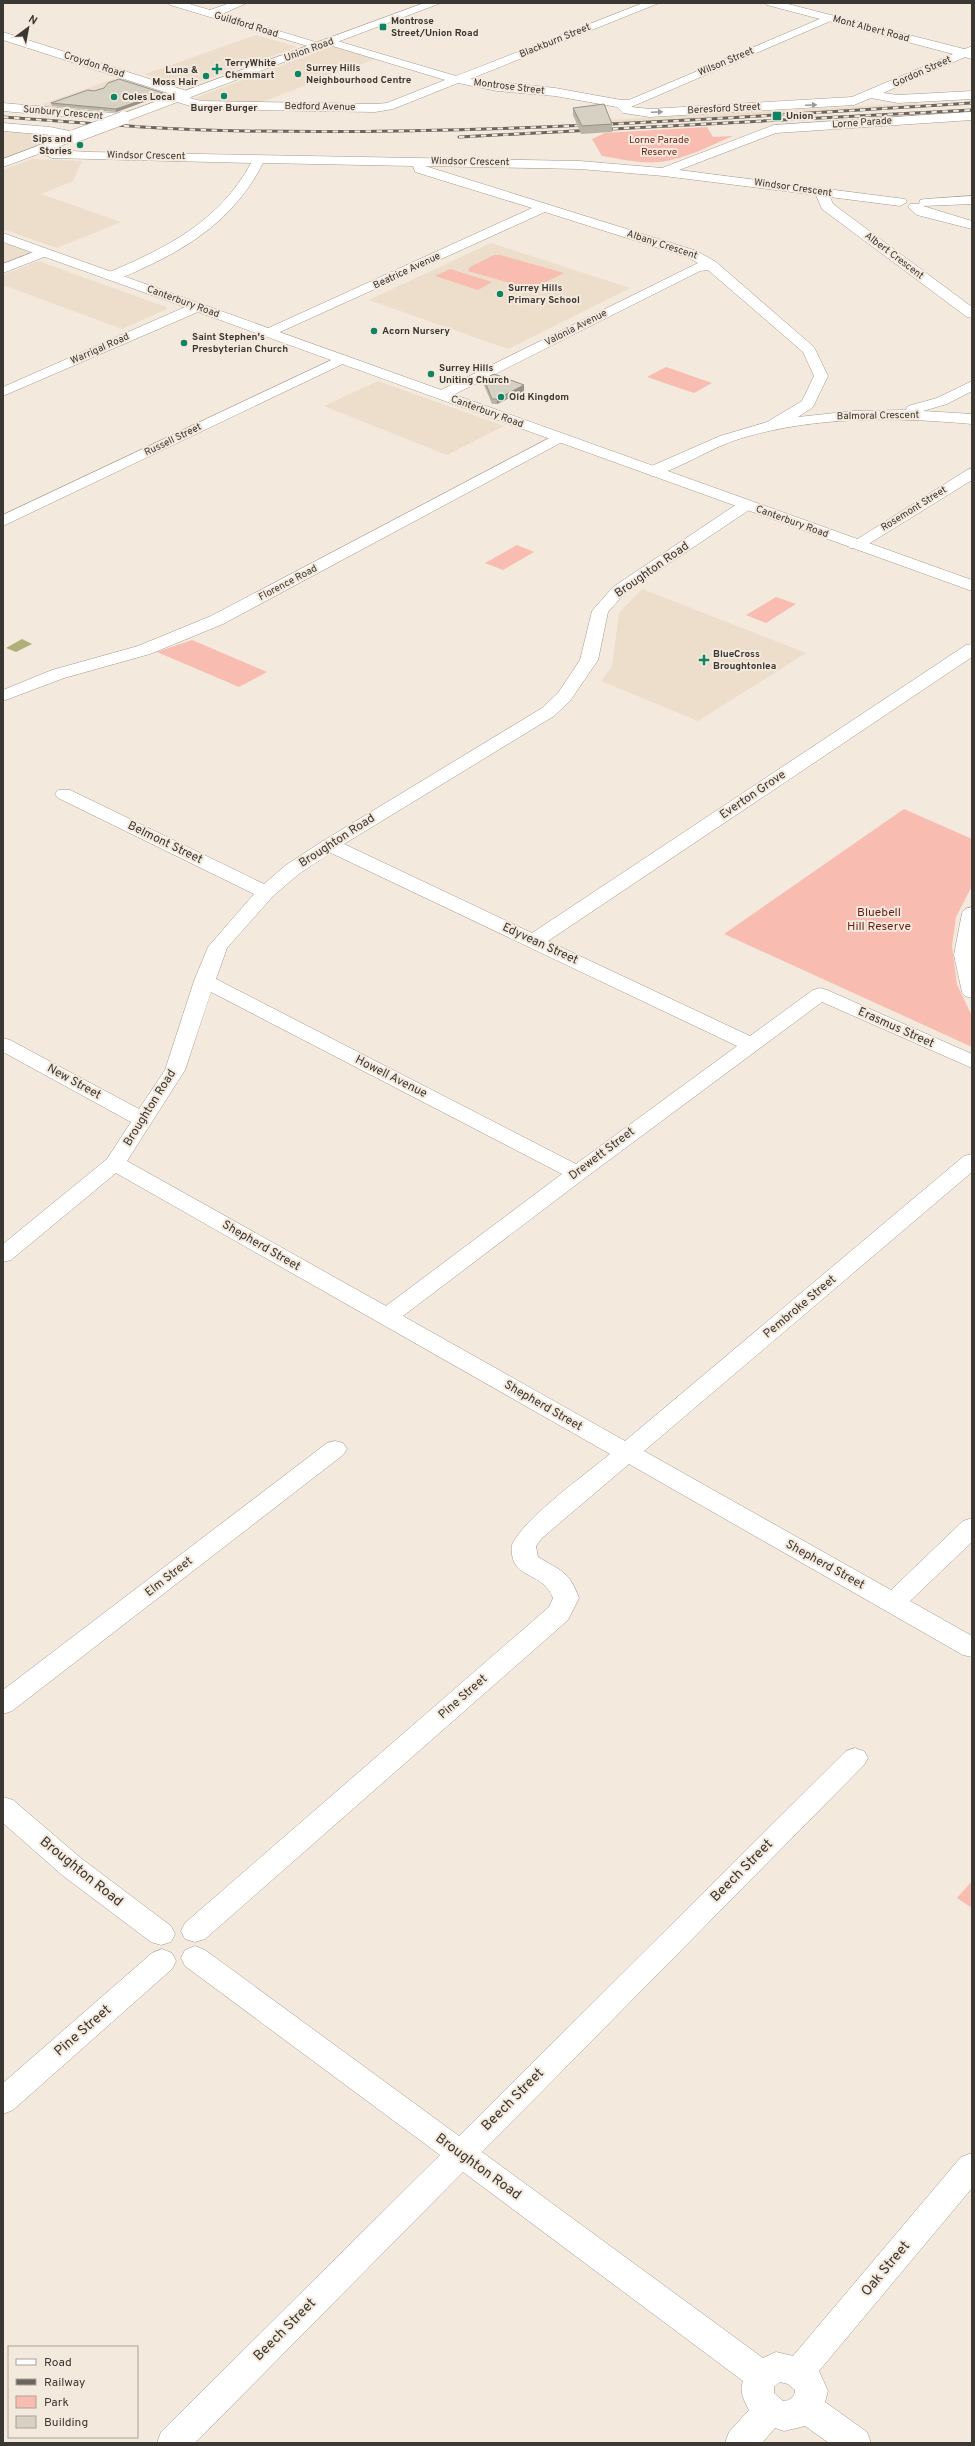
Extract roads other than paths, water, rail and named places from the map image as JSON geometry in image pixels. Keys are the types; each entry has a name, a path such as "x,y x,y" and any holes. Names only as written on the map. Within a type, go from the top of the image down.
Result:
{"street":[{"name":"Guildford Road","path":"174,3 318,46"},
{"path":"210,14 241,3"},
{"name":"Union Road","path":"3,163 435,3"},
{"name":"Blackburn Street","path":"458,80 653,3"},
{"name":"Mont Albert Road","path":"771,3 969,53"},
{"path":"808,13 826,5"},
{"name":"Wilson Street","path":"622,104 630,103 829,18"},
{"name":"Croydon Road","path":"3,36 182,96"},
{"name":"Montrose Street","path":"330,42 458,80 497,87 554,92 622,104"},
{"name":"Gordon Street","path":"872,94 969,53"},
{"name":"Bedford Avenue","path":"182,96 200,105 374,108 396,104 458,80"},
{"path":"872,94 898,99 972,95"},
{"name":"Beresford Street","path":"622,104 627,110 650,113 854,102 872,94"},
{"name":"Sunbury Crescent","path":"3,107 123,118"},
{"name":"Lorne Parade","path":"664,172 774,128 972,116"},
{"path":"3,127 50,131 75,136"},
{"name":"Windsor Crescent","path":"39,149 52,154 89,156 580,165 664,172 900,202 908,199 920,205"},
{"path":"112,276 165,252 208,224 233,202 249,182 259,158"},
{"name":"Albany Crescent","path":"418,161 420,169 692,254 711,265 809,350 821,376 808,404"},
{"name":"Albert Crescent","path":"822,193 827,206 972,314"},
{"path":"972,200 920,205 922,212 972,225"},
{"name":"Beatrice Avenue","path":"269,333 544,208"},
{"name":"Canterbury Road","path":"3,237 972,586"},
{"path":"3,269 44,252"},
{"name":"Valonia Avenue","path":"442,395 696,268 711,265"},
{"name":"Warrigal Road","path":"3,392 197,307"},
{"name":"Russell Street","path":"3,521 342,359"},
{"path":"898,414 942,401 972,385"},
{"path":"942,401 951,417"},
{"path":"770,427 808,404"},
{"name":"Balmoral Crescent","path":"808,404 828,418"},
{"name":"Balmoral Crescent","path":"652,471 693,451 736,435 770,427 828,418 898,414 972,419"},
{"name":"Florence Road","path":"3,696 58,674 144,650 217,620 559,438"},
{"name":"Rosemont Street","path":"856,545 972,473"},
{"name":"Broughton Road","path":"3,1255 115,1163 175,1070 204,981 218,947 266,892 293,869 330,845 548,712 564,697 589,660 600,611 619,590 746,505"},
{"name":"Everton Grove","path":"534,941 972,649"},
{"name":"Belmont Street","path":"64,794 266,892"},
{"name":"Edyvean Street","path":"330,845 750,1044"},
{"path":"972,913 964,955 972,992"},
{"name":"Howell Avenue","path":"204,981 577,1173"},
{"name":"Drewett Street","path":"387,1317 577,1173 750,1044 820,994"},
{"name":"Erasmus Street","path":"820,994 972,1062"},
{"name":"New Street","path":"3,1044 144,1120"},
{"name":"Pembroke Street","path":"627,1454 972,1161"},
{"name":"Shepherd Street","path":"115,1163 972,1648"},
{"name":"Elm Street","path":"3,1704 335,1449"},
{"name":"Pine Street","path":"195,1944 559,1613 566,1598 560,1582 526,1561 524,1546 533,1532 627,1454"},
{"path":"893,1603 972,1526"},
{"name":"Beech Street","path":"173,2443 460,2153 855,1758"},
{"name":"Broughton Road","path":"3,1807 161,1947"},
{"path":"175,1927 195,1944 189,1962 175,1965 161,1947 175,1927"},
{"name":"Broughton Road","path":"195,1944 460,2153 761,2376"},
{"name":"Pine Street","path":"3,2101 161,1947"},
{"name":"Oak Street","path":"799,2372 972,2166"},
{"path":"776,2367 791,2368 799,2372 809,2385 811,2392 806,2407 800,2412 788,2416 776,2415 769,2411 758,2397 758,2382 761,2376 776,2367"},
{"path":"806,2407 855,2443"},
{"path":"741,2443 769,2411"}],"railway":[{"path":"3,117 185,129 337,132 519,128 700,120 972,103"},
{"path":"459,137 972,110"}],"place":[{"name":"Montrose Street/Union Road","path":"383,27"},
{"name":"TerryWhite Chemmart","path":"217,69"},
{"name":"Surrey Hills Neighbourhood Centre","path":"298,74"},
{"name":"Luna & Moss Hair","path":"206,76"},
{"name":"Burger Burger","path":"224,96"},
{"name":"Coles Local","path":"114,97"},
{"name":"Union","path":"777,116"},
{"name":"Sips and Stories","path":"80,145"},
{"name":"Surrey Hills Primary School","path":"500,294"},
{"name":"Acorn Nursery","path":"374,331"},
{"name":"Saint Stephen's Presbyterian Church","path":"184,343"},
{"name":"Surrey Hills Uniting Church","path":"431,374"},
{"name":"Old Kingdom","path":"501,397"},
{"name":"BlueCross Broughtonlea","path":"704,660"}],"park label":[{"name":"Lorne Parade Reserve","path":"659,146"},
{"name":"Bluebell Hill Reserve","path":"879,920"}]}
